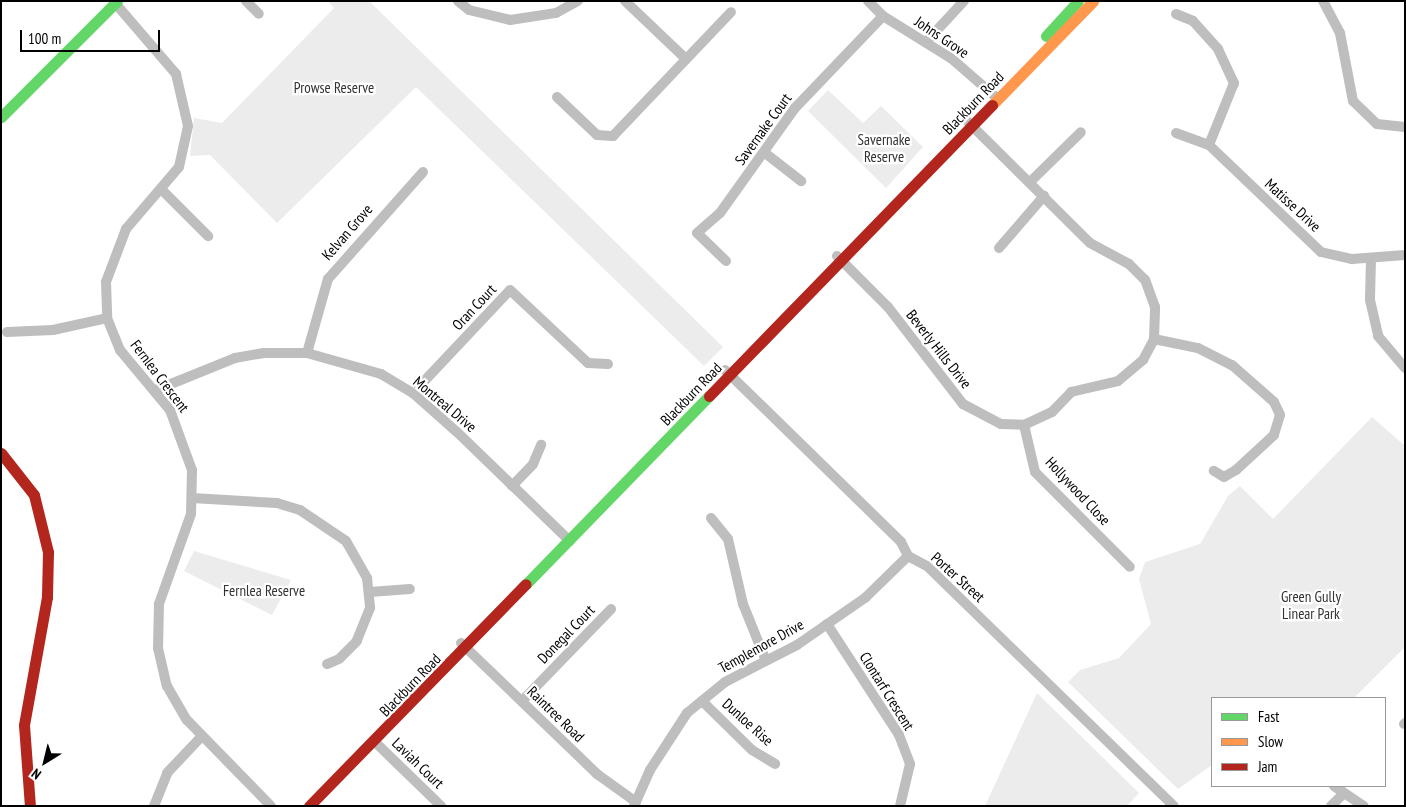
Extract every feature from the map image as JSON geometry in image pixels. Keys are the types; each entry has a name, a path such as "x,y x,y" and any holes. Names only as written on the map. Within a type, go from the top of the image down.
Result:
{"main road":[{"name":"Blackburn Road","path":"995,96 1078,1"},
{"name":"Blackburn Road","path":"309,806 995,96 1093,1"},
{"path":"1,117 116,2"},
{"path":"1,452 34,495 48,552 47,597 24,725 30,806"},
{"name":"Blackburn Road","path":"309,806 375,742 463,645"}],"street":[{"path":"246,1 259,14"},
{"path":"458,1 469,10 510,20 556,13 578,1"},
{"path":"624,1 686,59"},
{"name":"Johns Grove","path":"868,1 883,16 926,42 995,96"},
{"path":"926,42 964,1"},
{"path":"1322,1 1340,33 1353,101 1377,124 1405,127"},
{"name":"Fernlea Crescent","path":"116,2 176,74 186,102 186,147 163,190 118,243 106,282 107,318 120,350 156,390 179,426 188,450 192,498 191,514 159,604 156,626 167,686 201,737 272,804"},
{"path":"557,98 597,135 614,136 731,12"},
{"path":"1176,14 1193,22 1218,49 1234,83 1210,145"},
{"name":"Savernake Court","path":"726,261 697,233 720,213 765,153 794,108 883,16"},
{"name":"Beverly Hills Drive","path":"839,258 888,307 963,404 1001,424 1024,425 1052,412 1071,392 1118,381 1142,360 1154,339 1156,307 1145,280 1128,264 1090,243 969,123"},
{"path":"1030,182 1081,132"},
{"name":"Matisse Drive","path":"1176,133 1210,145 1321,252 1352,259 1405,255"},
{"path":"765,153 801,182"},
{"name":"Kelvan Grove","path":"306,353 328,279 423,172"},
{"path":"163,190 208,236"},
{"path":"999,248 1044,196"},
{"path":"1371,258 1370,300 1378,336 1405,368"},
{"name":"Oran Court","path":"413,393 510,290 588,362 608,364"},
{"path":"7,332 53,330 107,318"},
{"path":"1154,339 1198,348 1232,365 1274,402 1280,416 1274,435 1236,470 1224,477 1214,471"},
{"name":"Montreal Drive","path":"156,390 235,358 306,353 381,374 413,393 566,538"},
{"name":"Porter Street","path":"727,373 901,542 908,556 927,566 1174,806"},
{"name":"Hollywood Close","path":"1024,425 1035,472 1130,567"},
{"path":"512,486 533,464 541,445"},
{"path":"192,498 277,504 308,514 346,542 370,592 365,627 357,641 339,659 327,664"},
{"path":"711,518 728,539 743,604 766,661"},
{"name":"Templemore Drive","path":"635,804 687,713 726,682 766,661 827,624 865,598 908,556"},
{"path":"370,592 410,589"},
{"name":"Donegal Court","path":"522,701 611,609"},
{"name":"Clontarf Crescent","path":"827,624 900,735 910,764 900,806"},
{"name":"Raintree Road","path":"463,645 596,774 635,804"},
{"name":"Dunloe Rise","path":"702,701 752,750 775,764"},
{"path":"154,806 167,772 201,737"},
{"name":"Laviah Court","path":"375,742 441,806"},
{"path":"1335,787 1342,795 1364,806"},
{"path":"1331,806 1342,795"}],"green space":[{"name":"Prowse Reserve","path":"328,1 369,1 723,347 704,366 416,87 277,223 210,155 190,156 194,118 222,123 334,8"},
{"name":"Savernake Reserve","path":"828,90 863,123 881,106 923,147 886,188 808,111"},
{"name":"Green Gully Linear Park","path":"1372,417 1405,446 1405,647 1355,697 1211,697 1211,766 1178,789 1068,682 1080,670 1119,658 1151,624 1139,579 1145,562 1200,544 1228,496 1240,486 1273,519"},
{"name":"Fernlea Reserve","path":"194,551 291,580 272,615 184,571"},
{"path":"1037,693 1139,793 1127,806 985,806"}],"traffic: fast":[{"path":"1,117 117,1"},
{"path":"1046,36 1078,1"},
{"path":"526,584 709,396"}],"traffic: slow":[{"path":"992,105 1093,1"}],"traffic: jam":[{"path":"709,396 992,105"},
{"path":"1,453 34,495 48,552 47,597 24,725 30,806"},
{"path":"309,806 526,584"}]}
